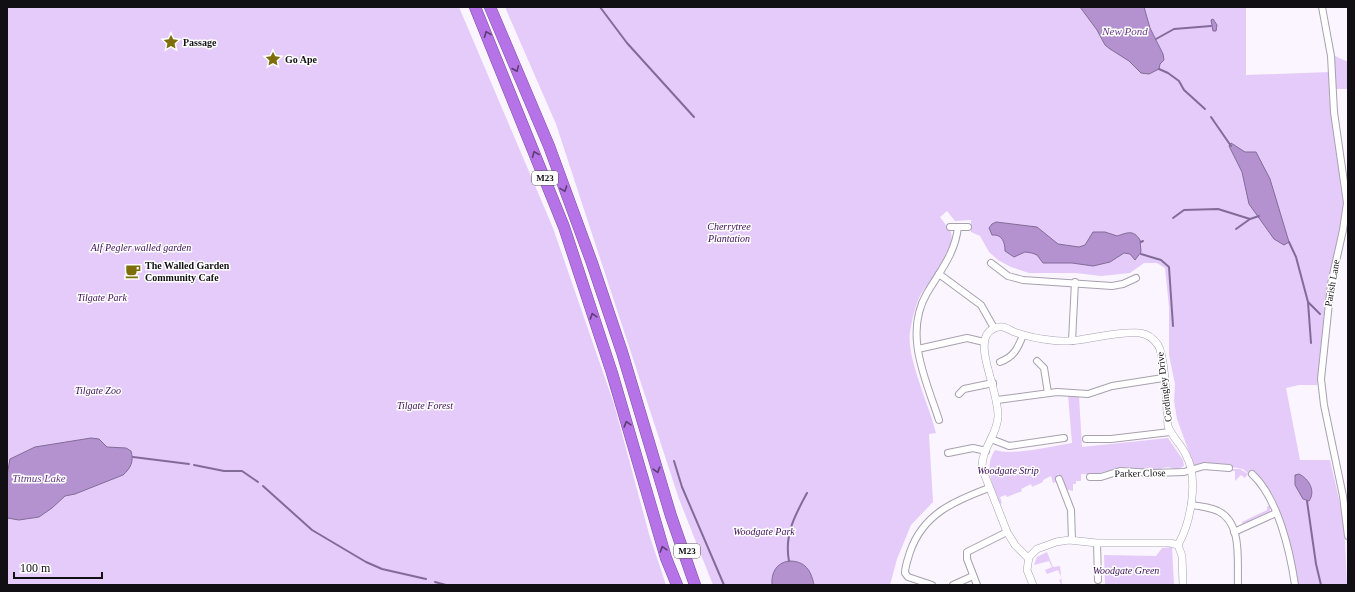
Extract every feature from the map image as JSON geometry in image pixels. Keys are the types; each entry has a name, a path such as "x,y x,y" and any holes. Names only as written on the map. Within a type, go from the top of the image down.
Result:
{"highway":[{"name":"M23","path":"475,7 564,226 612,373 669,567 677,585"},
{"name":"M23","path":"490,7 549,146 592,263 622,352 671,516 695,585"},
{"name":"M23","path":"671,516 702,585"}],"street":[{"name":"Parish Lane","path":"1322,7 1331,56 1334,112 1347,202 1343,230 1331,284 1321,379 1324,405 1343,496 1348,536"},
{"path":"950,227 968,227"},
{"path":"939,420 918,349 916,327 921,306 953,250 958,227"},
{"path":"991,264 1002,272 1016,278 1112,286 1123,284 1136,278"},
{"path":"939,274 981,305 994,328 986,335 984,342 984,353 997,400 998,422 986,451 982,466 989,488 1007,532 1015,545 1028,558"},
{"path":"1070,341 1075,282"},
{"name":"Cordingley Drive","path":"994,328 1005,327 1023,335 1050,340 1070,341 1133,332 1143,333 1152,339 1159,348 1170,432 1186,455 1190,470 1190,505 1186,528 1178,545"},
{"path":"1000,362 1010,358 1015,352 1023,335"},
{"path":"918,349 967,338 984,342"},
{"path":"1037,361 1044,368 1048,393"},
{"path":"997,400 1068,391 1088,394 1112,386 1163,378"},
{"path":"959,394 964,389 993,383"},
{"path":"1086,439 1111,439 1170,432"},
{"path":"991,439 1009,446 1064,438"},
{"path":"948,453 973,448 986,451"},
{"path":"1190,470 1204,466 1230,468"},
{"name":"Parker Close","path":"1090,477 1101,477 1120,471 1152,473 1190,470"},
{"path":"1252,474 1263,488 1276,513 1283,533 1295,585"},
{"path":"1059,479 1072,510 1072,540"},
{"path":"932,585 920,583 907,576 905,570 914,543 922,528 950,504 989,488"},
{"path":"1190,505 1208,508 1223,514 1234,532 1237,543 1238,585"},
{"path":"1234,532 1276,513"},
{"path":"978,585 967,560 967,552 1007,532"},
{"path":"1033,585 1027,570 1028,558 1034,551 1061,541 1072,540 1097,542 1170,543 1178,545 1182,556 1183,585"},
{"path":"1097,542 1098,580"},
{"path":"953,585 974,576"}],"green space":[{"name":"Tilgate Forest","path":"7,7 459,7 553,228 614,404 649,534 666,585 7,585"},
{"path":"505,7 1080,7 1097,30 1105,45 1129,61 1141,73 1159,45 1150,28 1144,7 1246,7 1246,75 1330,72 1329,93 1344,208 1326,294 1317,385 1299,385 1286,388 1300,460 1330,460 1344,521 1347,585 1297,585 1275,506 1276,502 1271,493 1243,469 1231,467 1230,464 1204,463 1194,466 1177,419 1174,401 1175,384 1169,355 1169,307 1165,268 1157,263 1144,263 1130,273 1101,276 1076,273 1029,273 1011,267 998,260 989,252 980,236 971,232 971,220 955,221 947,211 940,217 951,232 952,240 950,249 942,265 925,287 919,298 910,332 910,342 915,368 936,433 929,434 933,502 911,525 897,559 890,585 713,585 679,499 556,124"},
{"path":"1333,55 1348,62 1348,89 1334,89"},
{"name":"Woodgate Strip","path":"1068,395 1079,396 1082,447 1168,438 1183,460 1184,466 1178,470 1167,467 1154,470 1118,468 1096,474 1081,474 1081,481 1076,481 1076,484 1073,484 1073,491 1065,489 1063,479 1058,474 1056,482 1053,483 1051,476 1032,487 1031,484 1021,489 1022,491 1007,497 1006,495 1000,497 1002,503 1000,504 990,477 989,470 991,457 995,450 1012,452 1072,443"},
{"path":"1230,469 1240,469 1248,474 1245,478 1241,475 1235,481 1235,471 1231,471"},
{"path":"1270,505 1270,513 1255,518 1251,522 1243,523 1242,526 1242,522 1267,510 1267,507"},
{"name":"Woodgate Green","path":"1172,547 1174,585 1105,585 1104,555 1156,556 1162,548"},
{"path":"1047,552 1053,567 1060,566 1061,577 1058,570 1047,574 1045,570 1052,567 1049,561 1034,565 1037,557"}],"water":[{"name":"New Pond","path":"1080,7 1144,7 1150,28 1163,54 1164,60 1160,64 1159,69 1149,74 1141,73 1129,61 1110,49 1105,45 1097,30"},
{"path":"1213,19 1217,25 1216,31 1213,31 1211,20"},
{"path":"1231,143 1245,152 1256,152 1270,179 1289,242 1284,245 1274,239 1249,204 1242,172 1229,146"},
{"path":"996,222 1037,227 1058,244 1079,247 1085,245 1093,232 1105,232 1117,236 1132,233 1135,234 1140,240 1141,252 1135,260 1130,254 1124,253 1110,262 1093,266 1072,263 1043,263 1037,255 1025,252 1014,257 1005,251 1004,242 1001,237 992,235 989,228"},
{"name":"Titmus Lake","path":"91,438 99,439 107,447 126,448 131,451 132,461 130,467 123,475 75,494 65,496 39,517 19,520 7,518 7,475 10,459 35,447"},
{"path":"1299,474 1306,479 1312,489 1309,501 1303,499 1295,485 1295,475"},
{"path":"795,561 806,567 811,575 814,585 772,585 772,576 775,569 784,562"}],"waterway":[{"path":"600,7 627,43 694,117"},
{"path":"1156,39 1174,29 1211,26"},
{"path":"1159,69 1168,73 1179,81 1184,90 1205,109"},
{"path":"1211,117 1231,146"},
{"path":"1173,218 1184,210 1218,209 1250,219 1259,216"},
{"path":"1236,229 1250,219"},
{"path":"1289,242 1296,257 1308,302 1320,314"},
{"path":"1141,254 1161,260 1169,267 1173,326"},
{"path":"1308,302 1311,343"},
{"path":"133,457 189,464"},
{"path":"674,461 682,487 724,585"},
{"path":"194,465 224,471 242,471 258,482"},
{"path":"263,486 312,530 366,562 382,569 426,579"},
{"path":"789,561 789,534 798,509 807,493"},
{"path":"1307,501 1316,564 1321,585"},
{"path":"435,582 446,585"}],"place":[{"name":"Passage","path":"171,42"},
{"name":"Go Ape","path":"273,59"},
{"name":"The Walled Garden Community Cafe","path":"133,271"}],"park label":[{"name":"Cherrytree Plantation","path":"729,232"},
{"name":"Alf Pegler walled garden","path":"141,247"},
{"name":"Tilgate Park","path":"102,297"},
{"name":"Tilgate Zoo","path":"98,390"},
{"name":"Woodgate Park","path":"764,531"}]}
